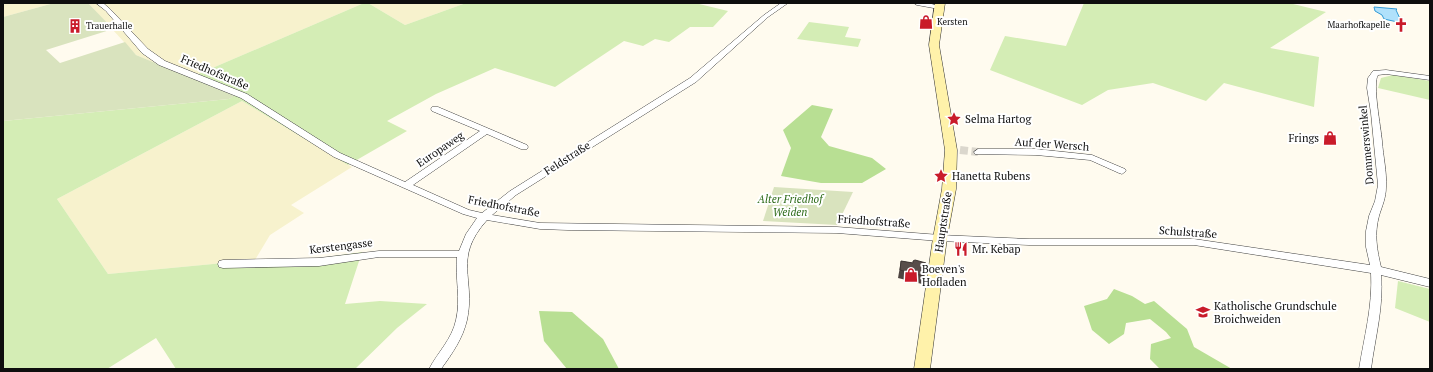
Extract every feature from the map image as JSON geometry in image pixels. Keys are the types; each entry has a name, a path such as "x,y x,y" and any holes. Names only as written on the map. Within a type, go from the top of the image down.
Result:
{"main road":[{"name":"Hauptstraße","path":"922,369 940,238 955,150 934,45 939,5"}],"street":[{"name":"Friedhofstraße","path":"99,3 108,10 145,51 162,63 244,96 337,155 466,212 540,226 838,230 940,238"},
{"name":"Feldstraße","path":"435,369 452,344 461,326 464,299 462,254 475,227 484,216 500,201 693,80 766,16 785,3"},
{"path":"918,3 939,5"},
{"name":"Dommerswinkel","path":"1376,270 1371,247 1371,231 1374,216 1380,201 1382,185 1371,88 1373,74 1376,72 1386,72 1430,78"},
{"name":"Europaweg","path":"435,109 524,147"},
{"name":"Europaweg","path":"405,186 486,131"},
{"name":"Auf der Wersch","path":"978,152 1036,152 1092,158 1122,171"},
{"name":"Schulstraße","path":"940,238 1029,242 1194,242 1376,270 1430,283"},
{"name":"Kerstengasse","path":"223,264 313,262 380,254 462,254"},
{"path":"1365,369 1375,305 1376,270"}],"shaded area":[{"path":"3,3 54,3 3,17"},
{"path":"88,3 364,3 189,78 136,55"},
{"path":"368,3 466,3 405,25"},
{"path":"242,101 352,167 291,205 304,213 270,235 255,260 108,274 57,199"}],"green space":[{"path":"54,3 88,3 113,29 46,50 60,63 125,42 136,55 235,96 229,99 3,121 3,17"},
{"path":"364,3 368,3 405,25 466,3 695,3 728,11 713,27 690,27 669,42 655,39 643,46 624,41 555,87 495,68 436,94 387,121 407,131 348,165 242,101 57,199 108,274 255,260 313,259 362,252 345,304 380,301 427,304 397,328 355,369 176,369 156,338 107,369 3,369 3,121 229,99 235,95 189,78"},
{"path":"1084,3 1289,3 1326,12 1270,48 1319,57 1314,107 1224,83 1206,101 1153,83 1108,90 1082,105 990,70 1005,36 1066,46"},
{"path":"809,22 849,27 845,37 861,39 858,47 797,39"},
{"path":"1393,75 1430,81 1430,100 1378,88 1381,78"},
{"path":"812,105 833,109 821,137 829,146 872,158 886,169 862,183 821,183 781,176 791,148 783,130"},
{"name":"Alter Friedhof Weiden","path":"774,187 853,192 837,225 763,221"},
{"path":"1398,281 1430,289 1430,322 1395,308"},
{"path":"1114,289 1132,296 1145,304 1154,301 1187,329 1194,347 1232,369 1160,369 1150,359 1151,344 1171,338 1150,319 1126,323 1124,334 1109,344 1092,330 1084,306 1107,299"},
{"path":"539,311 572,312 603,339 619,369 567,369 544,341"}],"water":[{"path":"1374,7 1397,9 1396,10 1402,23 1384,19 1382,15 1375,11"}],"building":[{"path":"915,260 926,263 924,276 900,270 901,261 913,263"}],"tunnel":[{"path":"960,150 978,152"}],"place":[{"name":"Kersten","path":"926,22"},
{"name":"Maarhofkapelle","path":"1401,25"},
{"name":"Trauerhalle","path":"75,26"},
{"name":"Selma Hartog","path":"954,119"},
{"name":"Frings","path":"1330,138"},
{"name":"Hanetta Rubens","path":"941,176"},
{"name":"Mr. Kebap","path":"961,249"},
{"name":"Boeven's Hofladen","path":"911,275"},
{"name":"Katholische Grundschule Broichweiden","path":"1203,312"}]}
